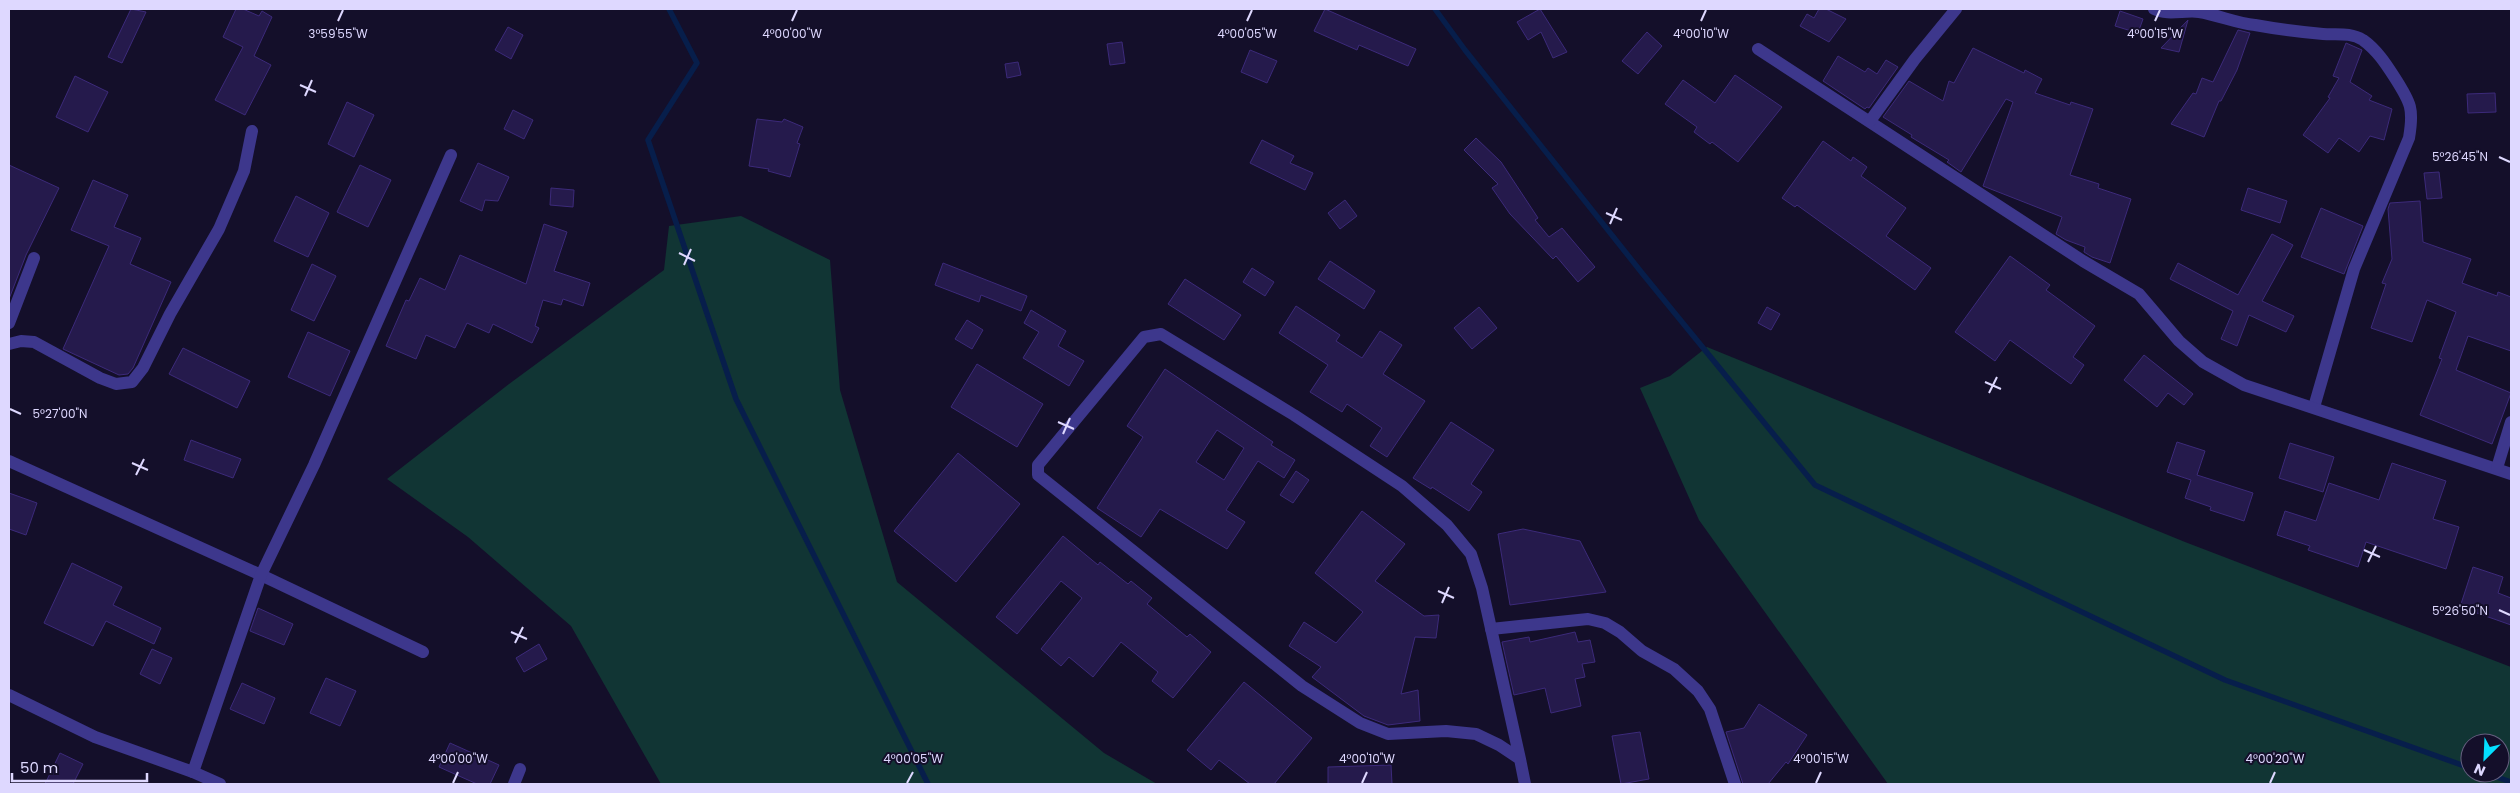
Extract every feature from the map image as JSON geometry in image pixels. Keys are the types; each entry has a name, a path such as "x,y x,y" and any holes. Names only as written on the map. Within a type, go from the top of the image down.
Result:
{"street":[{"path":"1870,122 1915,59 1956,9"},
{"path":"2154,9 2171,13 2195,12 2214,14 2252,25 2326,34 2341,33 2362,39 2373,48 2386,64 2410,101 2412,119 2409,138 2354,269 2314,407"},
{"path":"1758,49 2083,261 2140,294 2179,341 2203,362 2244,385 2511,474"},
{"path":"9,344 21,341 34,342 100,378 116,384 132,382 144,368 170,314 220,229 244,171 252,131"},
{"path":"193,772 261,576 314,465 451,155"},
{"path":"9,323 34,258"},
{"path":"1520,759 1499,744 1476,734 1446,731 1388,734 1360,723 1302,686 1038,476 1038,465 1144,337 1161,334 1294,415 1402,486 1439,518 1471,554 1491,629 1520,759 1525,784"},
{"path":"2497,468 2511,422"},
{"path":"9,461 423,652"},
{"path":"1491,629 1588,619 1605,623 1620,632 1642,650 1674,669 1698,691 1710,708 1735,784"},
{"path":"9,695 95,737 193,772 220,784"},
{"path":"514,784 520,769"}],"green space":[{"path":"741,216 830,260 840,390 897,582 1104,753 1157,784 661,784 571,626 468,537 387,479 509,384 664,270 669,226"},
{"path":"1707,347 2185,542 2511,667 2511,784 1888,784 1699,520 1640,388 1670,376"}],"building":[{"path":"131,9 146,12 122,63 108,57"},
{"path":"236,9 243,9 259,16 262,11 272,17 254,56 271,65 245,115 215,100 243,47 223,37"},
{"path":"1325,9 1416,49 1408,66 1359,45 1357,50 1314,31"},
{"path":"1540,9 1567,52 1553,58 1541,32 1528,40 1517,22"},
{"path":"1819,9 1826,9 1846,19 1829,42 1800,26 1807,14 1814,18"},
{"path":"2120,11 2143,19 2138,33 2115,26"},
{"path":"2188,20 2179,52 2161,48"},
{"path":"508,27 523,35 511,59 495,50"},
{"path":"2238,30 2250,33 2237,70 2221,101 2219,101 2204,137 2171,124 2193,93 2196,94 2202,78 2213,82"},
{"path":"1647,32 1662,46 1638,74 1622,61"},
{"path":"1122,42 1125,63 1110,65 1107,44"},
{"path":"2346,43 2362,50 2350,82 2372,96 2369,100 2392,109 2384,140 2370,136 2359,152 2339,138 2328,153 2303,135 2330,98 2328,97 2339,78 2333,76"},
{"path":"1973,48 2024,73 2025,70 2042,79 2035,93 2070,105 2071,102 2093,109 2070,175 2099,184 2098,188 2131,199 2110,263 2092,257 2084,252 2085,247 2056,234 2062,217 1983,186 2013,102 2006,99 1961,172 1947,162 1949,160 1883,117 1909,81 1943,101 1949,81 1954,83"},
{"path":"1250,50 1277,61 1267,83 1241,72"},
{"path":"1838,56 1865,72 1868,68 1877,74 1886,60 1898,67 1869,108 1865,109 1823,81"},
{"path":"1018,62 1021,75 1007,78 1005,64"},
{"path":"1735,75 1782,107 1738,162 1712,142 1710,144 1694,132 1697,127 1665,104 1683,80 1715,103"},
{"path":"75,76 108,92 88,132 56,117"},
{"path":"2495,93 2496,112 2468,113 2467,94"},
{"path":"347,102 374,115 354,157 328,144"},
{"path":"513,110 533,120 524,139 504,129"},
{"path":"757,119 782,122 784,119 803,127 797,143 800,144 790,177 768,171 769,169 749,166"},
{"path":"1476,138 1501,162 1538,218 1535,220 1549,237 1562,228 1595,267 1578,282 1556,256 1553,259 1510,214 1492,188 1498,184 1464,150"},
{"path":"1262,140 1294,156 1290,163 1313,173 1305,190 1250,163"},
{"path":"1823,141 1851,161 1853,157 1867,167 1861,176 1906,208 1886,236 1931,268 1915,290 1797,205 1795,207 1782,198"},
{"path":"478,163 509,177 498,201 485,200 482,211 460,201"},
{"path":"9,165 59,188 26,255 9,299"},
{"path":"360,165 391,180 368,227 337,212"},
{"path":"2439,172 2442,198 2427,199 2424,173"},
{"path":"93,180 128,195 114,227 141,238 130,264 171,282 133,368 128,374 119,375 63,349 109,246 71,230"},
{"path":"551,188 574,190 573,207 550,205"},
{"path":"2248,188 2287,201 2280,223 2241,210"},
{"path":"296,196 329,213 308,257 274,241"},
{"path":"1345,200 1357,216 1340,229 1328,213"},
{"path":"2420,201 2423,242 2471,259 2462,283 2497,296 2498,292 2511,297 2511,351 2468,336 2456,370 2511,393 2492,444 2420,415 2442,359 2439,358 2456,312 2427,300 2412,342 2371,328 2386,284 2382,283 2392,259 2388,209 2390,203"},
{"path":"2321,208 2363,226 2344,274 2301,257"},
{"path":"544,224 567,232 554,271 590,283 583,306 563,299 561,305 543,300 535,326 539,328 532,343 493,324 489,333 467,323 455,348 426,335 416,359 386,346 406,300 409,301 420,278 445,290 460,255 526,284"},
{"path":"2272,234 2293,245 2262,301 2294,316 2286,332 2249,315 2237,346 2221,339 2233,311 2170,279 2178,263 2238,295"},
{"path":"2010,256 2050,285 2046,290 2095,326 2073,357 2084,365 2071,384 2010,340 1995,361 1955,332"},
{"path":"1330,261 1375,291 1364,309 1318,279"},
{"path":"943,263 1027,296 1021,311 981,295 979,302 935,285"},
{"path":"312,264 336,276 314,321 291,310"},
{"path":"1252,268 1274,282 1265,296 1243,282"},
{"path":"1185,279 1241,315 1224,340 1168,304"},
{"path":"1296,306 1340,335 1336,341 1362,358 1380,331 1402,345 1383,374 1425,401 1387,457 1370,446 1382,428 1347,404 1342,412 1310,392 1328,365 1279,333"},
{"path":"1479,307 1497,328 1472,349 1454,328"},
{"path":"1767,307 1780,314 1771,330 1758,323"},
{"path":"1031,310 1066,331 1058,346 1084,361 1069,386 1023,358 1039,332 1024,323"},
{"path":"967,320 983,330 972,349 955,339"},
{"path":"308,332 350,351 330,396 288,377"},
{"path":"183,348 250,381 237,408 169,374"},
{"path":"2144,355 2193,394 2184,405 2168,393 2157,407 2124,380"},
{"path":"977,364 1043,404 1017,447 951,407"},
{"path":"1165,369 1273,442 1271,445 1295,460 1284,478 1258,461 1226,510 1245,522 1227,549 1160,509 1141,537 1097,508 1143,437 1127,426","holes":["1217,430 1244,448 1224,480 1196,462"]},
{"path":"1451,422 1494,450 1471,484 1482,492 1469,511 1432,487 1431,489 1413,478"},
{"path":"191,440 241,459 233,478 184,460"},
{"path":"2177,442 2205,451 2197,475 2253,493 2244,521 2210,510 2211,507 2185,498 2191,480 2167,472"},
{"path":"2290,443 2334,457 2323,492 2279,478"},
{"path":"958,453 1020,504 956,582 894,531"},
{"path":"2392,463 2446,481 2433,519 2459,527 2446,569 2366,542 2358,567 2308,550 2310,546 2277,535 2285,511 2316,521 2329,483 2379,500"},
{"path":"1296,471 1309,480 1293,503 1280,495"},
{"path":"9,493 37,503 26,535 9,529"},
{"path":"1362,511 1405,544 1375,581 1424,616 1439,615 1436,638 1415,637 1401,694 1418,690 1420,721 1388,725 1364,716 1312,677 1321,667 1289,646 1304,622 1336,643 1363,612 1315,573"},
{"path":"1523,529 1580,541 1606,592 1510,605 1498,534"},
{"path":"1063,536 1098,565 1100,562 1128,584 1131,581 1152,598 1147,604 1187,637 1190,634 1211,652 1173,698 1152,681 1158,672 1121,642 1093,677 1069,657 1061,666 1041,649 1082,598 1061,581 1017,634 996,617"},
{"path":"72,563 122,587 113,605 161,628 154,644 106,621 93,646 44,623"},
{"path":"2473,567 2503,577 2498,593 2511,598 2511,625 2460,607"},
{"path":"258,608 293,624 284,645 250,631"},
{"path":"1575,632 1578,642 1590,640 1595,662 1582,664 1585,677 1575,679 1581,706 1551,713 1545,688 1514,695 1502,642 1529,637 1530,642"},
{"path":"539,644 547,659 524,672 516,658"},
{"path":"152,649 172,658 160,684 140,674"},
{"path":"326,678 356,691 340,726 310,713"},
{"path":"1244,682 1312,738 1274,784 1250,784 1219,760 1211,770 1187,750"},
{"path":"242,683 275,698 264,724 230,709"},
{"path":"1759,704 1807,735 1788,764 1786,762 1768,784 1743,784 1726,732 1744,728"},
{"path":"1640,732 1649,779 1621,784 1612,736"},
{"path":"450,743 499,765 490,784 477,784 439,767"},
{"path":"60,753 83,764 73,784 45,784"},
{"path":"1391,765 1392,784 1328,784 1328,767"}],"waterway":[{"path":"669,9 697,63 648,140 736,399 928,784"},
{"path":"1435,9 1465,50 1642,273 1815,485 2225,680 2460,764"}]}
